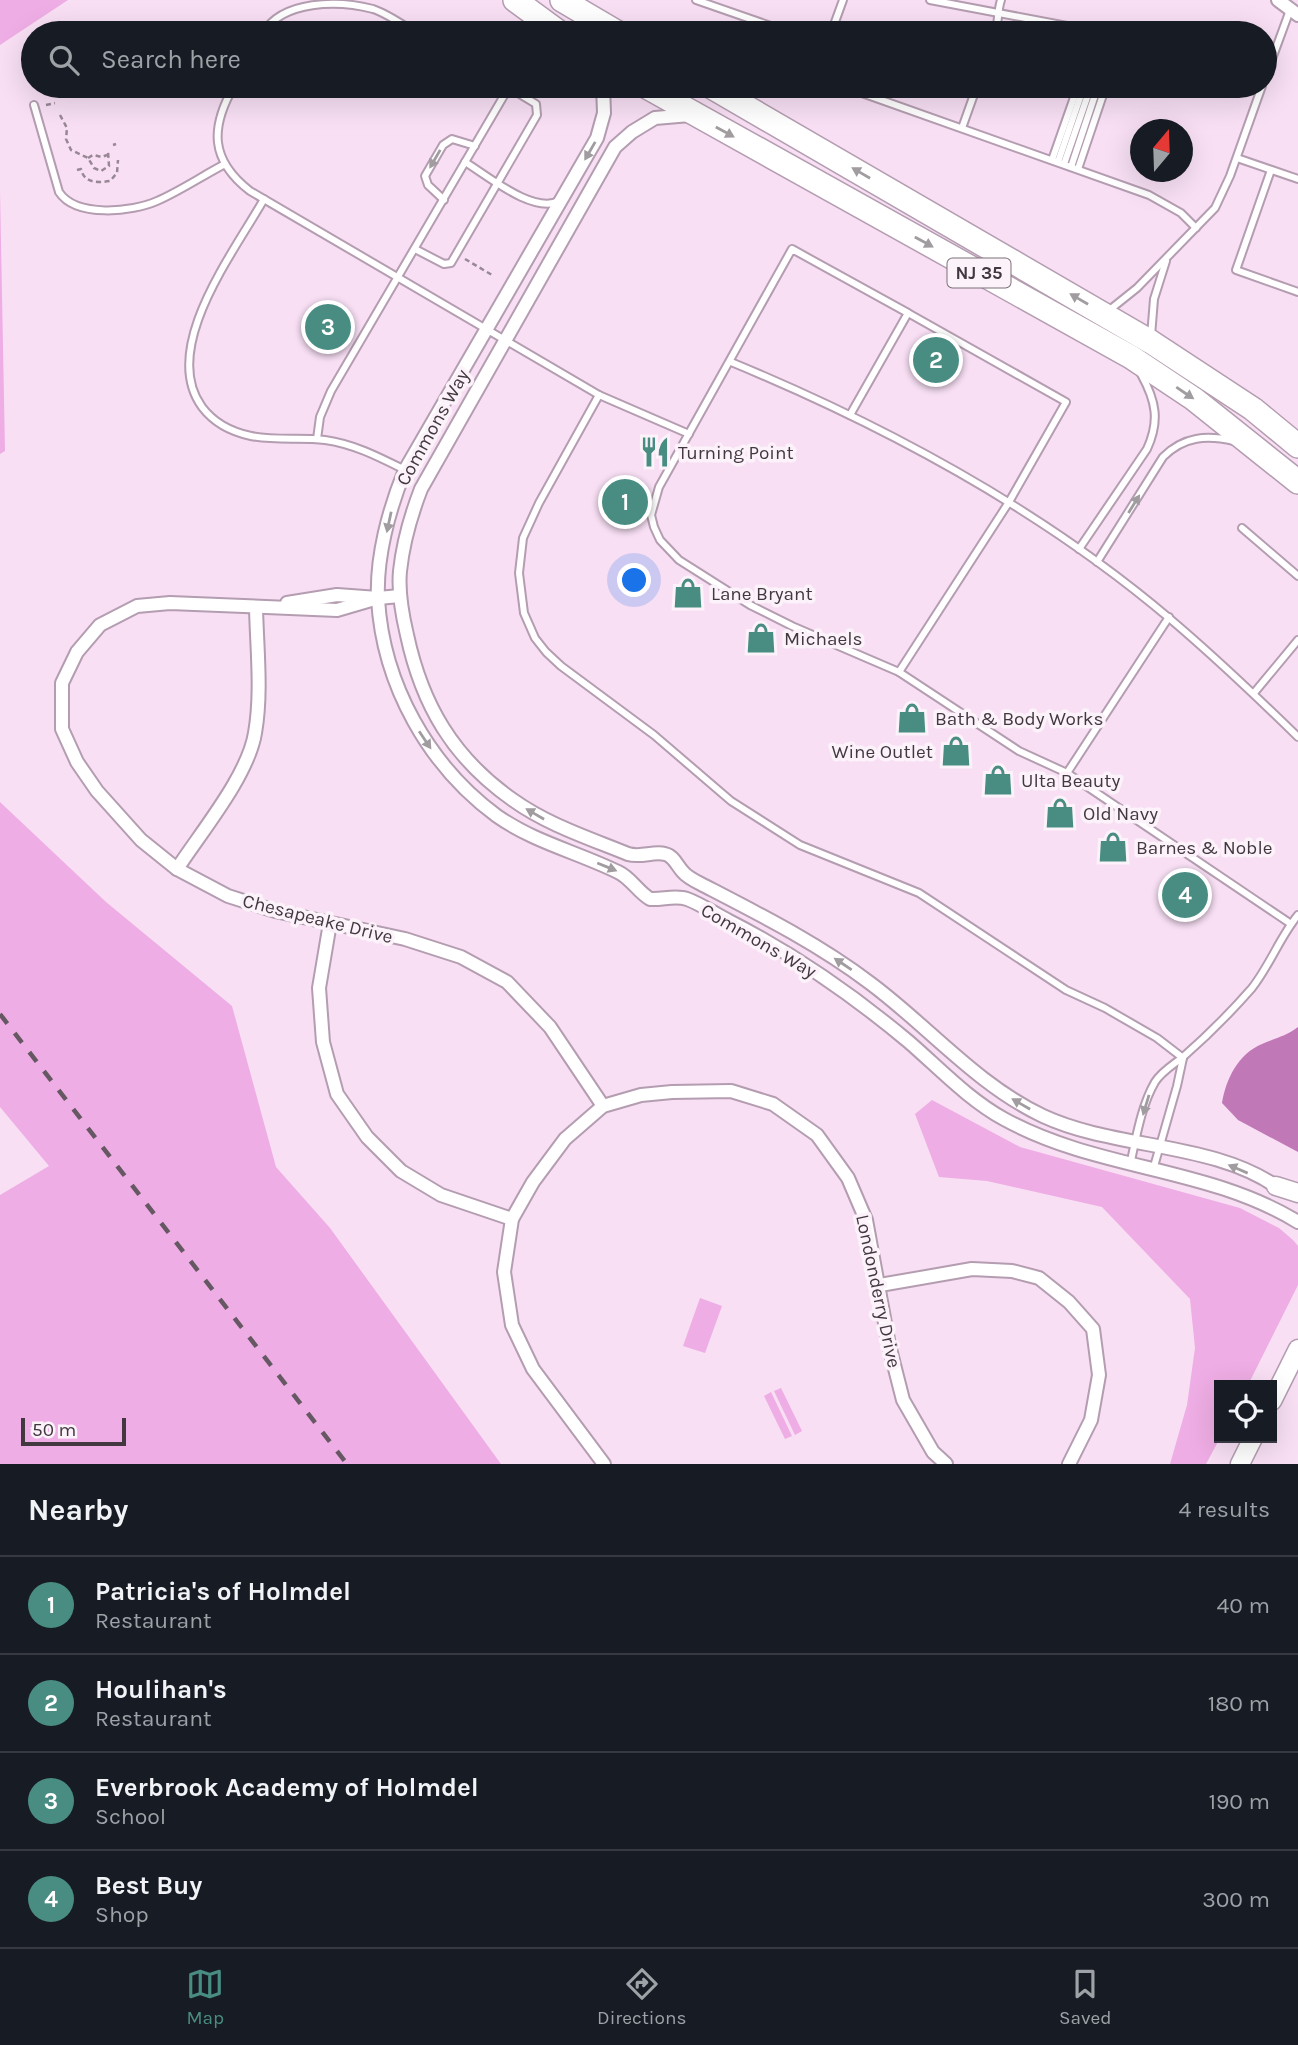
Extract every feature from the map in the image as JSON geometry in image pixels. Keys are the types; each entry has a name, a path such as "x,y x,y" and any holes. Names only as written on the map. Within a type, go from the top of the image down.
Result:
{"highway":[{"path":"514,0 543,21"},
{"path":"562,0 598,21"},
{"name":"NJ 35","path":"666,98 1132,357 1194,399 1298,482"},
{"name":"NJ 35","path":"731,98 1150,342 1253,409 1298,446"}],"main road":[{"path":"1276,1186 1298,1194"},
{"path":"1277,1391 1298,1349"},
{"path":"1240,1464 1250,1443"}],"street":[{"path":"1278,0 1294,13"},
{"name":"Commons Way","path":"603,98 604,113 597,138 405,470 395,494 382,554 378,598 388,654 399,690 420,734 455,779 490,811 548,844 624,875 650,899 687,899 796,958 883,1021 1002,1118 1058,1144 1130,1165 1224,1187 1298,1222"},
{"name":"Commons Way","path":"693,114 655,118 632,132 615,147 421,489 403,554 400,596 411,656 431,712 468,762 513,800 553,824 628,854 666,854 687,876 813,944 871,983 1013,1100 1064,1124 1189,1152 1228,1164 1276,1186 1298,1201"},
{"name":"Chesapeake Drive","path":"400,596 378,598 337,595 256,608 170,603 137,606 100,625 77,652 62,682 62,729 77,762 97,791 141,840 177,869 228,896 275,911 405,939 461,957 507,982 550,1027 603,1106"},
{"path":"177,869 239,776 255,735 258,692 256,608"},
{"path":"330,923 319,988 323,1041 337,1094 367,1137 401,1171 442,1195 512,1219"},
{"name":"Londonderry Drive","path":"604,1464 533,1369 512,1325 504,1272 512,1219 533,1182 565,1139 603,1106 641,1095 673,1091 731,1091 773,1104 817,1135 848,1178 866,1220 903,1400 933,1452 946,1464"},
{"path":"880,1285 972,1269 1012,1270 1039,1278 1069,1302 1093,1329 1099,1375 1091,1420 1069,1464"}],"lane":[{"path":"696,0 756,21"},
{"path":"835,21 843,0"},
{"path":"930,0 1038,21"},
{"path":"997,21 996,13 1001,0"},
{"path":"272,21 285,12 307,5 327,3 353,4 376,10 395,21"},
{"path":"1277,51 1294,13"},
{"path":"228,98 220,112 217,128 219,147 225,164 236,180 599,395 689,434"},
{"path":"317,439 326,400 501,98"},
{"path":"415,249 443,264 451,263 538,110 536,104 526,98"},
{"path":"876,98 1157,199 1181,213 1196,228"},
{"path":"962,128 973,98"},
{"path":"1064,164 1075,98"},
{"path":"1064,164 1081,98"},
{"path":"1064,164 1087,98"},
{"path":"1064,164 1093,98"},
{"path":"1064,164 1100,98"},
{"path":"1104,314 1138,288 1220,199 1258,98"},
{"path":"34,105 60,192 66,201 81,208 123,209 157,201 225,164"},
{"path":"443,200 428,185 426,173 447,141 458,140 475,146"},
{"path":"1237,158 1298,179"},
{"path":"466,162 536,203 546,205 561,200"},
{"path":"1271,170 1237,270 1298,292"},
{"path":"264,199 200,313 190,352 190,380 197,398 208,414 229,429 257,437 317,439 360,449 405,470"},
{"path":"899,672 1009,502 1066,402 792,249 731,362 659,486 651,515 660,540 669,551 750,606 899,672 1019,751 1067,772 1291,923"},
{"path":"1150,342 1154,299 1167,259"},
{"path":"850,415 908,313"},
{"path":"1079,549 1147,449 1153,436 1157,416 1148,386 1132,357"},
{"path":"731,362 850,415 932,456 1009,502 1079,549 1169,617 1298,737"},
{"path":"599,395 539,503 523,538 519,573 524,613 535,638 545,652 561,667 654,736 731,801 825,857 919,893 1066,990 1157,1038 1182,1058"},
{"path":"1097,562 1163,457 1171,449 1196,438 1212,436 1256,446"},
{"path":"1242,528 1298,576"},
{"path":"1067,772 1169,617"},
{"path":"1254,694 1298,640"},
{"path":"1130,1165 1135,1142 1156,1082 1164,1071 1182,1058 1253,987 1298,915"},
{"path":"1153,1170 1177,1086 1182,1058"}],"path":[{"path":"46,105 55,103"},
{"path":"60,115 67,128 67,142 71,150 88,158 98,171 109,166"},
{"path":"91,148 93,155"},
{"path":"88,158 93,155 102,157 108,153 109,166"},
{"path":"76,170 81,169 82,176 87,180 106,182 112,180 118,171 118,160"},
{"path":"109,166 118,171"},
{"path":"464,258 492,275"}],"shaded area":[{"path":"0,0 68,0 36,21 21,21 21,31 0,45"},
{"path":"0,190 5,451 0,454"},
{"path":"0,802 106,902 232,1006 276,1167 330,1228 501,1464 0,1464 0,1195 49,1166 0,1107"},
{"path":"1298,1027 1298,1152 1238,1120 1222,1103 1230,1076 1246,1054"},
{"path":"932,1100 1020,1147 1240,1208 1279,1228 1298,1246 1298,1285 1250,1380 1214,1380 1214,1443 1217,1443 1206,1464 1170,1464 1187,1405 1195,1348 1190,1299 1102,1207 987,1181 939,1177 915,1114"},
{"path":"700,1298 722,1306 705,1353 683,1346"},
{"path":"781,1388 802,1431 795,1435 774,1391"},
{"path":"771,1392 792,1436 785,1439 764,1396"}],"railway":[{"path":"0,1014 347,1464"}],"place":[{"name":"Everbrook Academy of Holmdel","path":"328,327"},
{"name":"Houlihan's","path":"936,360"},
{"name":"Turning Point","path":"655,452"},
{"name":"Patricia's of Holmdel","path":"625,502"},
{"name":"Lane Bryant","path":"688,593"},
{"name":"Michaels","path":"761,638"},
{"name":"Bath & Body Works","path":"912,718"},
{"name":"Wine Outlet","path":"956,751"},
{"name":"Ulta Beauty","path":"998,780"},
{"name":"Old Navy","path":"1060,813"},
{"name":"Barnes & Noble","path":"1113,847"},
{"name":"Best Buy","path":"1185,895"}]}
